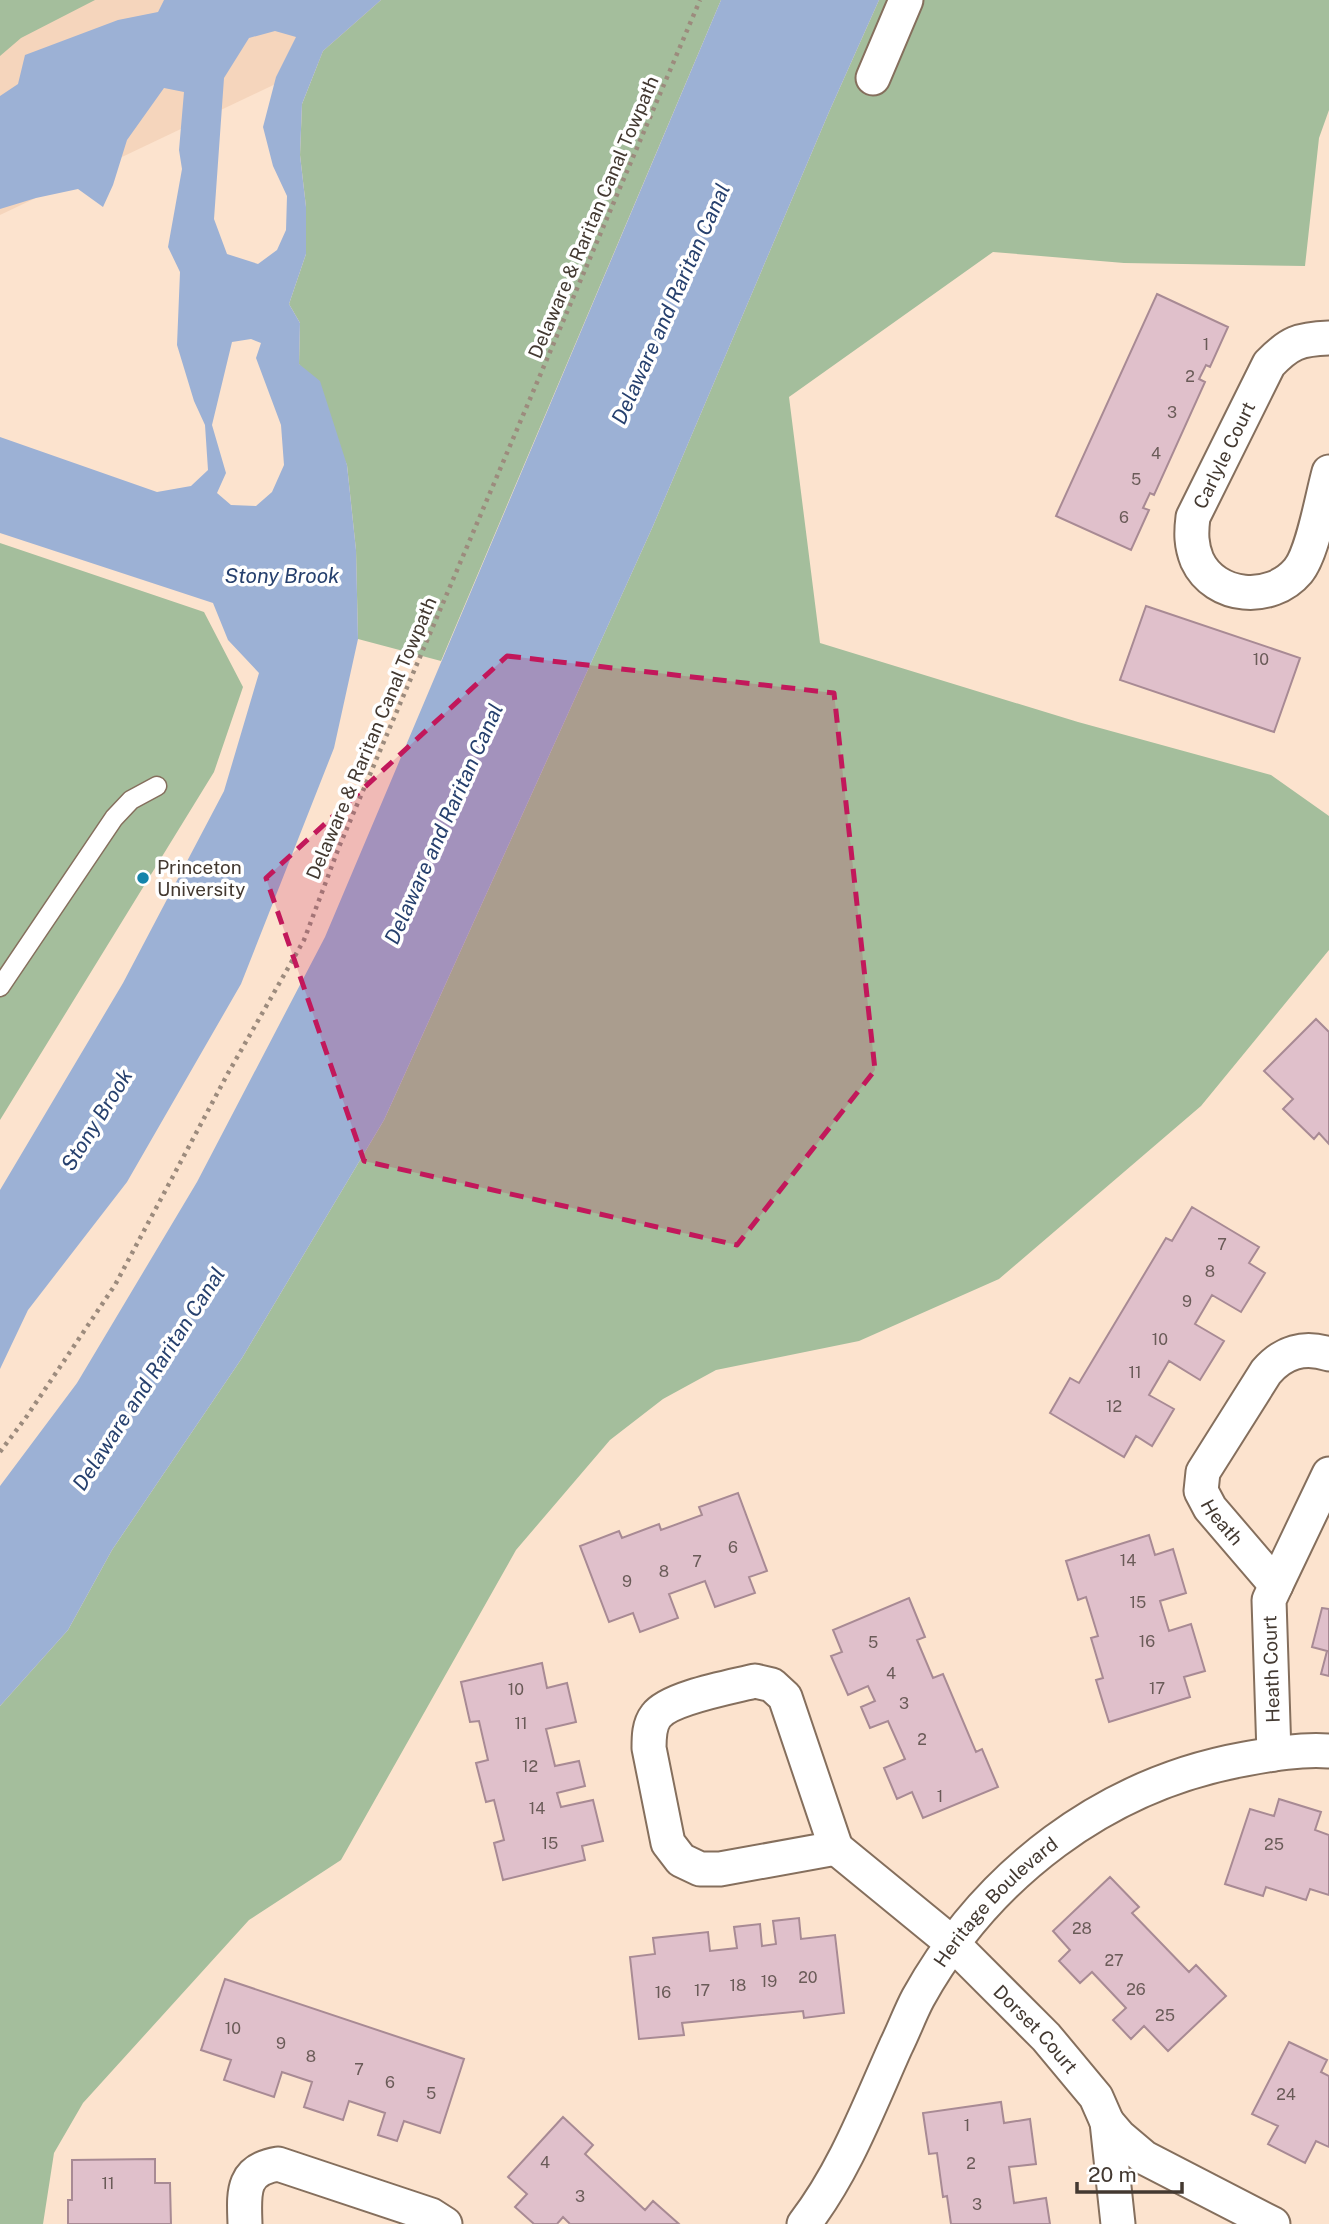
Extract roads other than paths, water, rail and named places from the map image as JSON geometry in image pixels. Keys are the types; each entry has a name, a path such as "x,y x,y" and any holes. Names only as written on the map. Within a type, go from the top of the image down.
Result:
{"street":[{"path":"873,78 906,0"},
{"name":"Carlyle Court","path":"1329,338 1306,338 1283,349 1269,364 1193,517 1191,540 1198,562 1212,580 1236,592 1260,593 1280,586 1298,571 1307,554 1329,472"},
{"name":"Heath","path":"1276,1585 1210,1508 1201,1491 1203,1472 1265,1372 1275,1362 1293,1351 1314,1349 1329,1354"},
{"path":"1276,1585 1329,1474"},
{"name":"Heath Court","path":"1275,1754 1269,1600 1276,1585"},
{"path":"755,1681 772,1685 785,1697 836,1848 720,1869 700,1869 681,1860 668,1843 649,1748 649,1733 656,1716 670,1703 755,1681"},
{"name":"Heritage Boulevard","path":"804,2224 846,2157 918,1999 952,1943 1005,1882 1054,1840 1102,1810 1153,1785 1215,1765 1275,1754 1329,1751"},
{"name":"Dorset Court","path":"836,1848 952,1943 1046,2037 1096,2097 1107,2122 1119,2136 1145,2158 1273,2224"},
{"name":"Dorset Court","path":"1107,2122 1118,2224"},
{"path":"245,2224 244,2193 252,2175 262,2167 278,2164 431,2215 445,2224"}],"lane":[{"path":"0,987 114,818 131,800 157,786"}],"water":[{"name":"Stony Brook","path":"164,0 381,0 323,51 302,104 300,155 306,207 306,254 289,304 300,323 299,364 320,381 347,465 356,550 358,639 334,748 241,984 127,1182 28,1310 0,1369 0,1190 123,983 224,791 259,673 228,640 213,603 0,533 0,437 157,492 191,486 208,470 205,425 194,401 177,345 180,272 168,247 182,169 179,150 184,92 164,88 127,140 103,207 78,189 0,209 0,96 18,84 25,55 118,20 158,12","holes":["275,31 296,37 276,77 263,127 273,166 287,196 286,230 277,250 258,264 227,254 214,219 224,78 249,38","251,339 261,343 256,358 281,425 284,465 272,492 256,506 231,505 217,493 226,473 212,425 232,342"]},
{"name":"Delaware and Raritan Canal","path":"721,0 879,0 653,526 384,1120 242,1358 112,1550 68,1630 0,1706 0,1486 77,1383 197,1182 325,937"}],"place":[{"name":"Princeton University","path":"143,878"}]}
